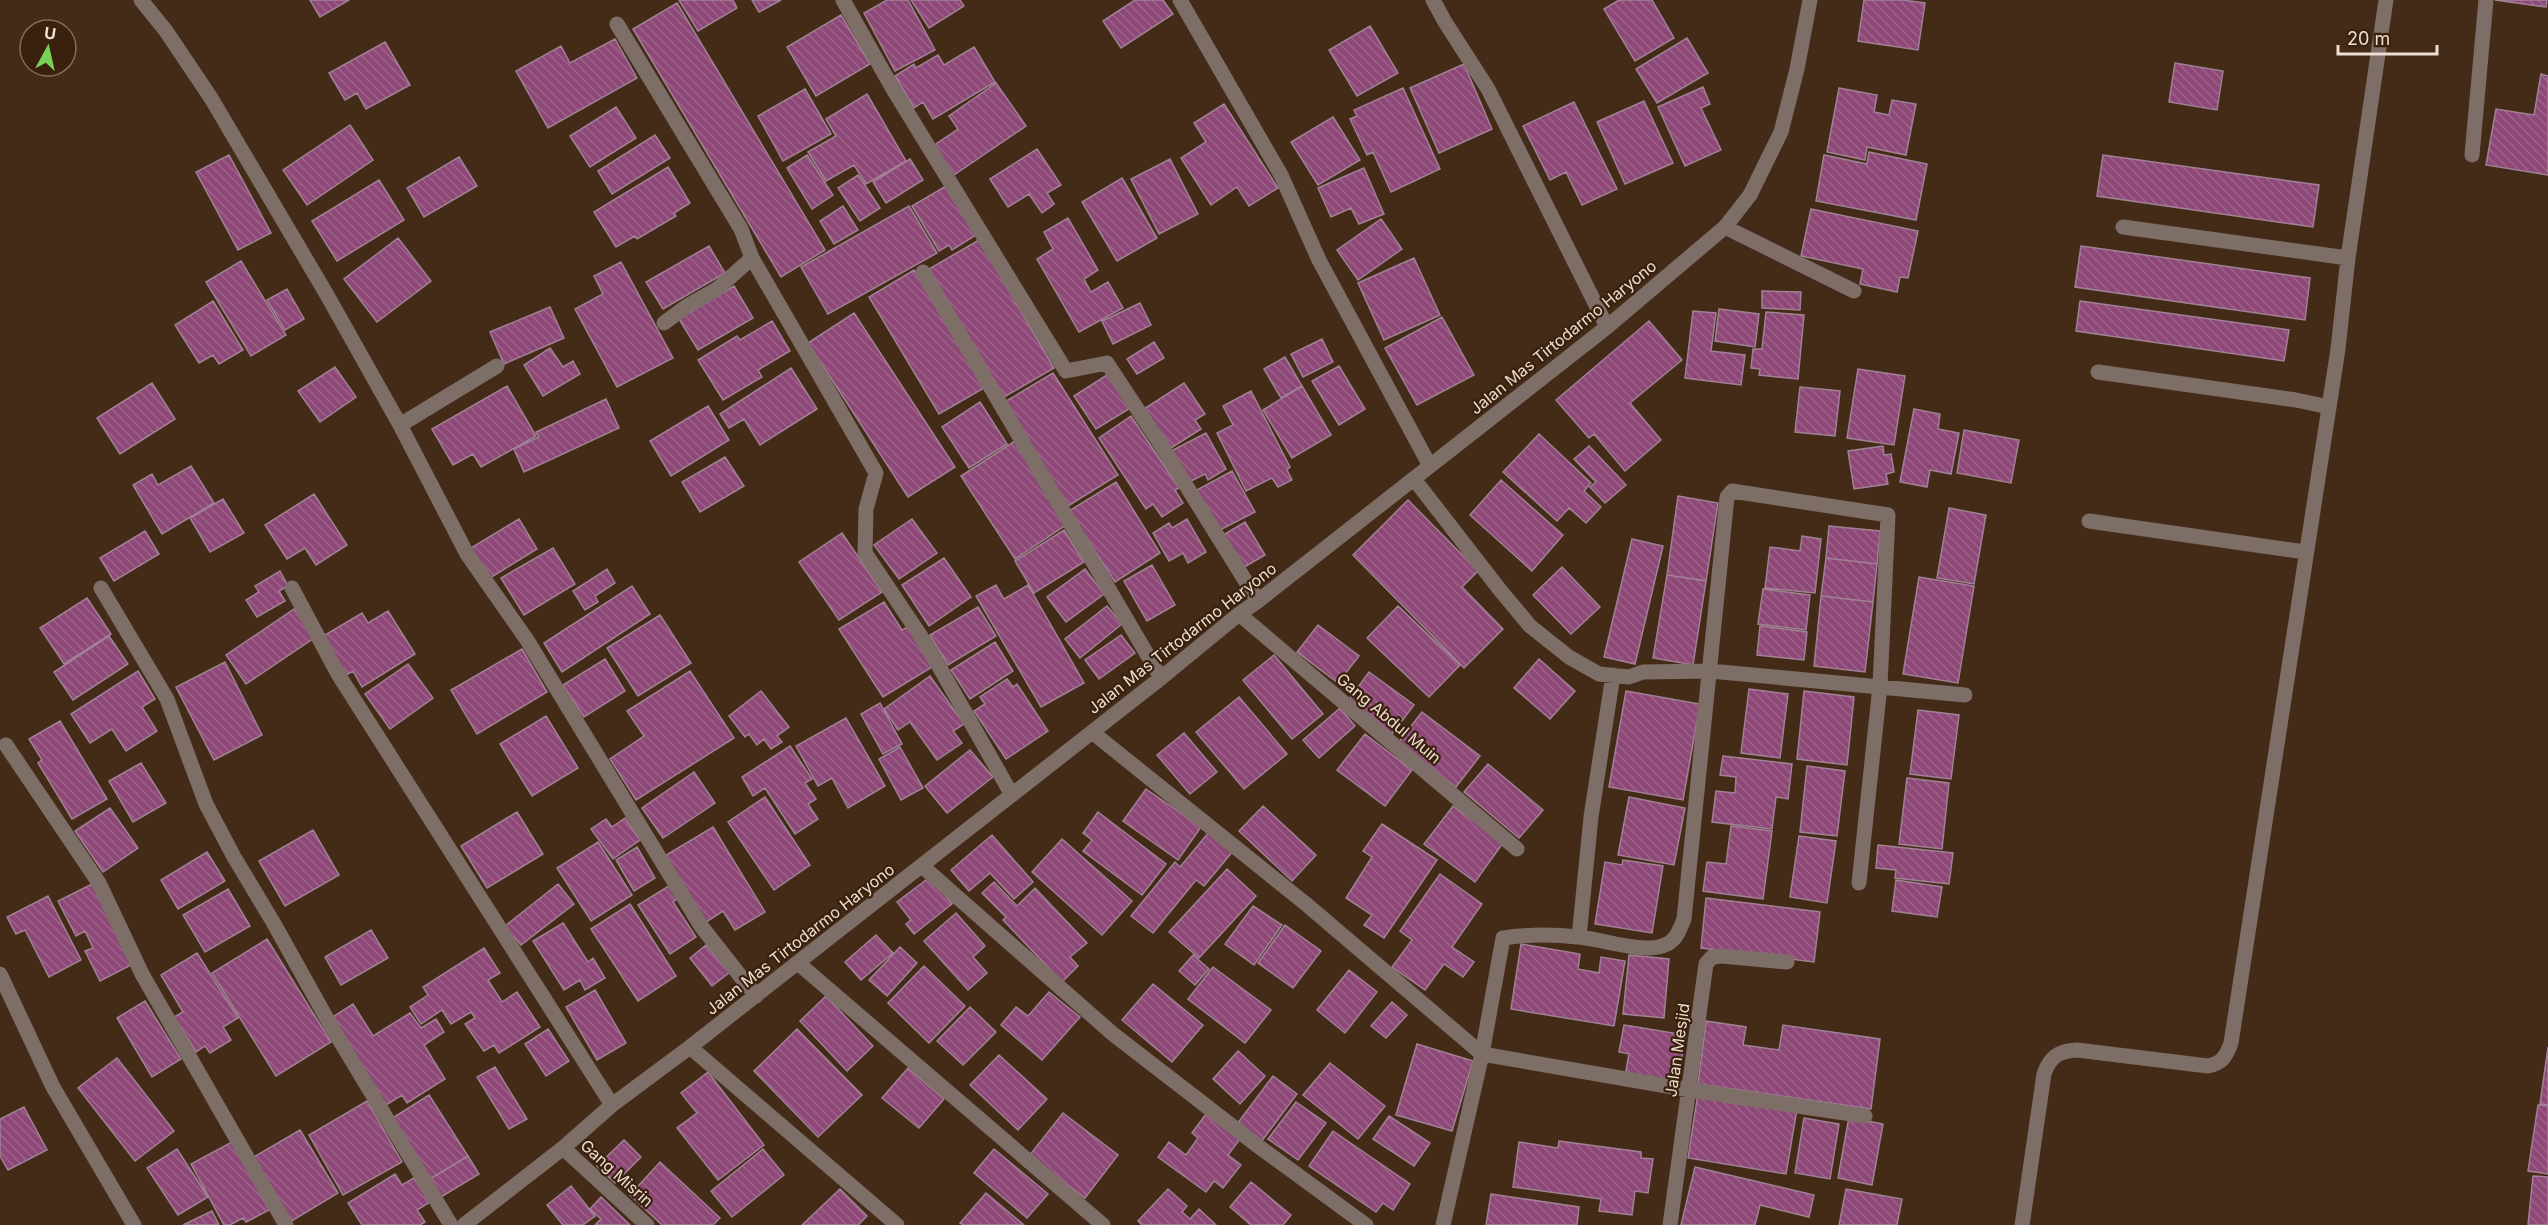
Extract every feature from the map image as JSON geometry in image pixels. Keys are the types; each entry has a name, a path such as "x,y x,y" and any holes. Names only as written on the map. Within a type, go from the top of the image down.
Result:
{"street":[{"path":"141,0 166,31 211,98 322,286 400,425 467,554 527,640 701,926 756,996"},
{"path":"843,0 893,89 1066,371 1107,363 1258,601"},
{"path":"1180,0 1281,175 1319,260 1430,466"},
{"path":"1433,0 1488,89 1607,327"},
{"name":"Jalan Mas Tirtodarmo Haryono","path":"464,1225 563,1148 612,1105 756,996 1161,678 1239,614 1607,327 1725,227 1750,195 1781,132 1797,69 1810,0"},
{"path":"2022,1225 2044,1074 2056,1054 2077,1050 2208,1066 2220,1064 2227,1056 2231,1043 2343,314 2348,258 2386,0"},
{"path":"2472,155 2487,0"},
{"path":"617,24 741,230 752,258 876,473 866,509 865,553 928,647 1012,795"},
{"path":"1725,227 1854,291"},
{"path":"2123,227 2348,258"},
{"path":"664,323 687,306 717,289 752,258"},
{"path":"923,272 1161,678"},
{"path":"400,425 497,366"},
{"path":"2098,372 2296,400 2329,407"},
{"path":"1414,479 1530,626 1569,657 1599,674 1629,677 1642,672 1710,671 1965,694"},
{"path":"1443,1225 1482,1054 1503,938 1534,933 1651,948 1664,946 1677,936 1684,919 1727,497 1732,491 1888,515 1880,687 1859,883"},
{"path":"2090,521 2305,552"},
{"path":"101,588 167,699 206,804 234,856 331,1026 451,1225"},
{"path":"292,588 338,674 612,1105"},
{"name":"Gang Abdul Muin","path":"1239,614 1517,849"},
{"path":"1579,937 1591,817 1613,675"},
{"path":"1092,732 1306,904 1482,1054 1690,1090 1865,1116"},
{"path":"6,745 99,884 142,974 285,1225"},
{"path":"922,866 1113,1034 1258,1146 1366,1225"},
{"name":"Jalan Mesjid","path":"1670,1225 1706,964 1712,957 1722,956 1787,962"},
{"path":"798,963 1103,1225"},
{"path":"0,974 53,1087 134,1225"},
{"path":"690,1047 897,1225"},
{"name":"Gang Misrin","path":"563,1148 647,1225"}],"building":[{"path":"310,0 349,0 320,17"},
{"path":"679,0 733,0 737,8 698,31"},
{"path":"752,0 781,0 759,12"},
{"path":"887,0 908,0 935,50 895,71 864,13"},
{"path":"911,0 960,0 964,6 929,28"},
{"path":"1135,0 1163,0 1173,14 1121,48 1103,21"},
{"path":"1619,0 1652,0 1674,38 1635,61 1604,9"},
{"path":"1864,0 1903,0 1925,3 1918,50 1858,41"},
{"path":"2495,0 2547,0 2546,7"},
{"path":"677,3 825,250 781,277 633,29"},
{"path":"841,15 870,64 816,96 787,47"},
{"path":"1370,26 1398,73 1357,96 1329,50"},
{"path":"1687,38 1708,73 1657,103 1636,69"},
{"path":"615,39 637,78 548,128 516,71 561,46 570,63"},
{"path":"385,42 410,85 366,109 357,93 345,100 329,73"},
{"path":"974,47 995,82 933,119 923,102 914,108 895,76 914,64 916,68 938,55 944,65"},
{"path":"2175,63 2223,71 2217,110 2169,102"},
{"path":"1464,64 1492,129 1439,153 1410,88"},
{"path":"2541,74 2548,76 2548,175 2486,165 2496,109 2534,115"},
{"path":"996,83 1026,126 954,175 933,146 958,129 949,116"},
{"path":"1703,87 1710,104 1701,108 1721,150 1685,166 1658,107"},
{"path":"1403,88 1440,169 1391,192 1373,152 1367,155 1350,119 1357,116 1354,110"},
{"path":"1839,88 1877,95 1874,112 1889,115 1892,100 1916,104 1906,155 1867,147 1865,160 1827,152"},
{"path":"805,89 831,134 783,161 758,116"},
{"path":"867,94 906,161 866,184 854,165 826,181 808,152 836,136 826,119"},
{"path":"1644,101 1673,163 1625,184 1597,122"},
{"path":"1574,102 1617,189 1582,205 1566,172 1550,180 1523,126"},
{"path":"1224,104 1278,188 1249,206 1237,187 1211,205 1181,158 1206,142 1194,123"},
{"path":"616,107 636,138 590,167 570,136"},
{"path":"1333,117 1360,160 1318,185 1291,142"},
{"path":"350,125 373,160 307,205 283,170"},
{"path":"655,135 670,158 612,194 598,171"},
{"path":"1037,149 1061,185 1047,193 1054,204 1042,213 1029,194 1008,207 990,179"},
{"path":"1869,152 1927,164 1916,220 1816,201 1824,155 1867,164"},
{"path":"229,155 271,233 238,250 196,172"},
{"path":"807,155 833,195 812,209 787,168"},
{"path":"2103,155 2319,185 2313,227 2097,196"},
{"path":"459,157 477,186 424,217 407,188"},
{"path":"910,159 923,180 886,203 873,182"},
{"path":"1170,159 1198,214 1159,234 1131,179"},
{"path":"668,167 690,203 674,213 676,216 637,239 635,236 616,247 594,212"},
{"path":"1364,168 1384,214 1359,224 1351,208 1331,217 1318,188"},
{"path":"858,175 880,208 860,221 838,188"},
{"path":"1122,178 1157,238 1117,261 1082,202"},
{"path":"379,180 404,220 337,261 312,221"},
{"path":"946,186 976,235 952,250 949,245 939,251 912,206"},
{"path":"843,206 858,230 834,244 820,221"},
{"path":"909,206 937,253 828,314 801,267"},
{"path":"1811,209 1918,231 1908,278 1900,277 1897,292 1860,284 1863,269 1801,256"},
{"path":"1068,218 1098,270 1084,279 1091,292 1108,282 1123,308 1079,332 1037,259 1053,249 1044,232"},
{"path":"1381,219 1402,249 1358,280 1337,250"},
{"path":"398,238 431,281 377,322 344,279"},
{"path":"979,240 1054,368 1004,397 929,269"},
{"path":"709,246 725,273 663,309 646,282"},
{"path":"2081,246 2310,278 2305,320 2075,287"},
{"path":"1414,258 1440,315 1384,340 1358,283"},
{"path":"241,261 286,335 251,356 206,282"},
{"path":"621,262 673,358 617,387 575,309 603,294 594,276"},
{"path":"914,270 984,388 939,414 869,297"},
{"path":"734,286 753,318 698,350 679,319"},
{"path":"287,289 304,319 285,330 267,300"},
{"path":"1762,291 1801,292 1800,310 1762,308"},
{"path":"213,301 243,350 219,364 213,355 199,363 175,325"},
{"path":"2080,301 2289,330 2284,361 2076,331"},
{"path":"1140,303 1151,325 1113,344 1102,321"},
{"path":"550,307 564,338 504,364 490,332"},
{"path":"1719,309 1759,314 1755,347 1715,341"},
{"path":"1693,311 1716,313 1711,351 1745,355 1741,385 1685,378"},
{"path":"1766,312 1804,315 1798,379 1759,375 1760,369 1751,368 1753,349 1762,349"},
{"path":"854,313 955,467 908,497 808,343"},
{"path":"1442,317 1474,375 1417,405 1385,348"},
{"path":"772,321 790,351 758,370 762,377 723,400 698,360 737,336 740,340"},
{"path":"1649,321 1682,360 1630,403 1661,440 1625,471 1594,434 1589,438 1556,400"},
{"path":"1322,339 1333,362 1303,377 1291,354"},
{"path":"1154,342 1164,358 1137,374 1127,359"},
{"path":"550,348 563,367 573,361 580,374 543,396 524,365"},
{"path":"1285,357 1302,386 1281,398 1264,369"},
{"path":"1339,366 1365,409 1339,425 1312,381"},
{"path":"335,367 356,397 320,422 298,391"},
{"path":"791,368 817,409 760,445 744,419 729,428 720,414"},
{"path":"1858,369 1905,376 1894,445 1847,438"},
{"path":"1053,373 1118,475 1068,506 1003,403"},
{"path":"1110,373 1132,407 1096,429 1074,396"},
{"path":"152,383 175,419 120,454 97,418"},
{"path":"1184,383 1205,414 1195,420 1201,429 1171,448 1144,409"},
{"path":"507,386 536,436 481,467 473,454 453,465 432,429"},
{"path":"1302,386 1331,435 1292,458 1263,410"},
{"path":"1800,387 1840,391 1835,436 1795,432"},
{"path":"1251,391 1290,467 1287,470 1292,480 1278,487 1272,478 1246,491 1217,433 1233,425 1223,406"},
{"path":"606,399 619,428 524,472 514,449 539,437 536,432"},
{"path":"980,402 1007,444 969,468 942,427"},
{"path":"708,406 729,440 671,476 650,441"},
{"path":"1914,409 1940,414 1938,429 1959,433 1951,474 1930,470 1927,487 1900,482"},
{"path":"1131,416 1179,488 1175,490 1183,503 1162,517 1153,504 1146,509 1099,438"},
{"path":"1964,430 2019,440 2011,483 1957,473"},
{"path":"1206,433 1226,469 1208,480 1205,474 1189,482 1171,451"},
{"path":"1539,434 1591,483 1584,491 1601,507 1586,523 1569,508 1557,521 1503,472"},
{"path":"1015,441 1069,523 1015,559 961,476"},
{"path":"1589,446 1626,485 1605,503 1590,487 1596,482 1574,459"},
{"path":"1883,446 1884,455 1891,454 1894,472 1886,474 1888,484 1854,489 1848,451"},
{"path":"725,457 744,486 700,512 682,482"},
{"path":"191,466 214,503 162,534 133,485 152,474 158,485"},
{"path":"1232,471 1255,512 1218,531 1195,491"},
{"path":"1501,480 1563,535 1532,571 1470,515"},
{"path":"1116,482 1160,553 1115,582 1069,511"},
{"path":"314,494 347,545 316,565 305,548 287,559 265,525"},
{"path":"1678,496 1718,503 1706,581 1667,575"},
{"path":"223,499 244,533 210,552 190,518"},
{"path":"1408,500 1478,571 1462,587 1503,629 1464,668 1353,555"},
{"path":"1949,508 1986,515 1974,584 1937,578"},
{"path":"519,519 537,549 490,578 471,548"},
{"path":"912,519 937,553 899,579 874,545"},
{"path":"1187,519 1206,552 1188,563 1183,553 1169,561 1153,533 1169,523 1172,528"},
{"path":"1245,522 1265,555 1241,569 1220,537"},
{"path":"1829,526 1880,531 1877,564 1826,558"},
{"path":"1064,530 1084,562 1034,593 1015,561"},
{"path":"145,531 159,554 114,581 100,558"},
{"path":"842,533 882,592 839,620 799,562"},
{"path":"1802,536 1821,539 1815,593 1765,588 1770,547 1800,551"},
{"path":"1632,539 1663,546 1635,664 1604,657"},
{"path":"553,548 575,584 524,615 501,578"},
{"path":"944,558 971,597 929,626 902,585"},
{"path":"1826,558 1877,564 1873,602 1821,596"},
{"path":"1152,565 1175,605 1147,621 1124,581"},
{"path":"1562,567 1600,607 1571,634 1533,595"},
{"path":"607,569 615,583 595,596 598,602 585,610 573,591"},
{"path":"1085,569 1104,594 1066,622 1047,597"},
{"path":"280,571 288,586 279,591 285,601 257,617 246,600 259,592 255,586"},
{"path":"1667,575 1706,581 1693,665 1653,658"},
{"path":"1919,577 1974,586 1958,683 1903,674"},
{"path":"996,585 1004,599 1028,585 1084,683 1041,707 976,596"},
{"path":"632,586 650,614 562,672 544,643"},
{"path":"1763,589 1810,595 1806,630 1758,624"},
{"path":"1821,596 1873,602 1865,672 1814,666"},
{"path":"87,598 111,634 64,664 40,628"},
{"path":"884,602 902,630 908,627 932,667 883,697 839,629"},
{"path":"1107,606 1122,624 1080,658 1065,639"},
{"path":"1398,606 1460,665 1429,697 1367,638"},
{"path":"978,607 996,636 948,665 930,635"},
{"path":"294,609 314,638 246,684 226,655"},
{"path":"388,611 415,654 362,687 353,671 344,676 320,638 362,613 368,623"},
{"path":"660,615 691,663 638,696 607,648"},
{"path":"1318,625 1359,656 1338,683 1297,652"},
{"path":"1760,626 1807,632 1804,660 1757,655"},
{"path":"1121,635 1135,653 1099,679 1085,660"},
{"path":"109,636 128,664 73,700 54,672"},
{"path":"995,642 1013,671 970,699 951,670"},
{"path":"522,649 547,692 477,734 451,690"},
{"path":"1274,655 1323,714 1292,739 1243,680"},
{"path":"605,659 625,691 584,717 563,685"},
{"path":"1539,659 1575,691 1550,719 1514,688"},
{"path":"225,662 262,735 214,760 176,687"},
{"path":"408,664 433,698 390,729 365,694"},
{"path":"138,671 155,699 142,707 157,731 126,751 112,729 90,743 71,714"},
{"path":"690,671 734,738 636,800 610,759 644,736 627,711"},
{"path":"1369,672 1414,705 1392,734 1348,701"},
{"path":"930,676 964,724 953,731 962,743 937,760 910,722 898,730 884,709"},
{"path":"1007,679 1013,687 1017,684 1048,731 1006,759 974,711 985,704 980,697"},
{"path":"1749,689 1788,694 1780,758 1741,753"},
{"path":"761,691 789,727 777,736 782,742 771,749 764,739 757,745 749,734 745,737 729,716"},
{"path":"1626,691 1700,704 1683,800 1609,787"},
{"path":"1804,691 1854,697 1847,765 1797,759"},
{"path":"1239,697 1287,754 1244,789 1196,732"},
{"path":"880,703 902,744 883,754 861,714"},
{"path":"1340,708 1355,726 1319,758 1303,740"},
{"path":"1918,710 1959,715 1951,779 1910,774"},
{"path":"1422,712 1480,756 1456,787 1398,743"},
{"path":"546,716 578,768 532,796 500,744"},
{"path":"846,718 885,786 848,808 832,778 818,786 796,746"},
{"path":"60,721 107,799 72,819 38,763 42,760 29,739"},
{"path":"1184,733 1217,772 1190,794 1157,755"},
{"path":"1365,734 1412,770 1385,806 1337,770"},
{"path":"790,746 812,779 805,783 816,799 808,804 818,819 795,834 765,788 753,796 742,777"},
{"path":"900,747 923,788 901,800 879,759"},
{"path":"970,750 993,777 947,813 925,786"},
{"path":"1723,756 1792,764 1788,799 1776,797 1772,829 1712,822 1716,791 1735,793 1736,777 1720,775"},
{"path":"141,763 166,803 133,822 109,781"},
{"path":"1488,764 1543,810 1519,838 1464,792"},
{"path":"1807,766 1845,771 1837,836 1800,832"},
{"path":"694,772 715,803 663,838 642,808"},
{"path":"1907,778 1949,783 1942,849 1899,844"},
{"path":"1146,789 1201,827 1178,860 1123,821"},
{"path":"765,797 810,865 774,890 728,822"},
{"path":"1629,797 1685,808 1674,865 1618,855"},
{"path":"1263,806 1316,855 1292,881 1239,831"},
{"path":"1453,806 1503,843 1475,882 1424,844"},
{"path":"110,808 138,848 103,872 75,831"},
{"path":"517,812 543,854 487,888 461,846"},
{"path":"1098,812 1166,864 1142,895 1083,851 1092,840 1083,833"},
{"path":"625,818 640,840 613,859 591,829 606,819 612,827"},
{"path":"1382,824 1437,860 1384,938 1364,925 1372,915 1346,898 1372,857 1363,851"},
{"path":"1731,826 1772,831 1763,899 1703,891 1707,862 1726,864"},
{"path":"713,827 765,912 735,930 723,911 703,924 663,857"},
{"path":"313,830 339,875 285,906 259,861"},
{"path":"1209,832 1233,851 1204,886 1196,880 1153,933 1131,916 1175,862 1180,867"},
{"path":"992,835 1033,882 1014,899 990,873 969,891 951,870"},
{"path":"1799,836 1836,841 1827,903 1790,897"},
{"path":"1062,839 1132,901 1102,935 1032,872"},
{"path":"598,842 632,895 591,921 557,868"},
{"path":"1878,845 1953,853 1949,884 1895,878 1896,870 1876,868"},
{"path":"637,847 655,878 634,891 616,860"},
{"path":"207,852 225,881 178,909 161,880"},
{"path":"1623,860 1663,866 1652,933 1595,924 1605,862 1622,865"},
{"path":"1227,869 1256,896 1199,958 1169,932"},
{"path":"1440,874 1482,904 1452,947 1474,962 1463,977 1444,964 1425,990 1392,967 1412,940 1400,931"},
{"path":"930,877 952,904 914,934 906,924 911,920 897,902"},
{"path":"1896,880 1942,887 1937,917 1892,911"},
{"path":"994,882 1017,906 1035,888 1087,943 1070,957 1078,966 1062,982 1003,920 1006,917 982,893"},
{"path":"92,884 133,964 100,981 85,951 93,948 85,931 76,936 58,901"},
{"path":"558,884 574,904 521,945 505,926"},
{"path":"672,884 680,897 673,902 696,937 670,954 638,905"},
{"path":"228,889 250,926 205,952 183,915"},
{"path":"48,896 81,960 49,977 25,930 16,934 7,917"},
{"path":"1706,898 1820,912 1814,962 1701,948"},
{"path":"630,904 676,976 638,1001 591,929"},
{"path":"1253,906 1282,925 1254,965 1225,944"},
{"path":"956,913 985,946 973,957 987,973 968,990 924,941"},
{"path":"563,923 588,962 593,958 605,978 585,990 580,980 564,990 533,941"},
{"path":"1285,925 1321,951 1293,988 1258,963"},
{"path":"371,930 388,958 341,985 325,957"},
{"path":"876,935 893,953 861,980 845,962"},
{"path":"267,939 331,1042 276,1076 212,973"},
{"path":"1521,944 1580,954 1578,969 1599,973 1601,957 1625,961 1614,1026 1511,1009"},
{"path":"706,945 729,973 712,986 690,958"},
{"path":"900,947 917,963 887,996 869,980"},
{"path":"484,948 500,973 488,980 502,1002 517,992 540,1027 499,1053 494,1045 484,1051 465,1024 475,1018 471,1012 451,1024 442,1010 421,1024 410,1007 428,995 423,987"},
{"path":"197,953 238,1018 223,1027 231,1040 210,1053 205,1046 196,1052 174,1017 183,1012 161,975"},
{"path":"1193,955 1209,969 1195,985 1179,971"},
{"path":"1629,955 1669,959 1664,1018 1623,1014"},
{"path":"924,966 965,1006 929,1043 888,1003"},
{"path":"1213,967 1271,1010 1245,1043 1188,999"},
{"path":"1349,970 1377,992 1345,1033 1317,1010"},
{"path":"1153,984 1203,1025 1172,1062 1122,1020"},
{"path":"595,990 626,1043 597,1060 566,1007"},
{"path":"1049,992 1080,1017 1042,1060 1001,1025 1016,1007 1028,1016"},
{"path":"826,996 873,1046 847,1071 800,1021"},
{"path":"145,1001 181,1059 152,1077 117,1018"},
{"path":"1392,1002 1407,1015 1386,1038 1371,1026"},
{"path":"353,1004 373,1036 410,1013 421,1028 436,1019 444,1032 424,1045 445,1079 407,1103 402,1095 386,1105 331,1018"},
{"path":"970,1007 996,1032 963,1065 937,1041"},
{"path":"1706,1021 1746,1027 1743,1045 1779,1050 1783,1025 1880,1039 1871,1109 1698,1084"},
{"path":"1624,1025 1686,1035 1678,1079 1666,1077 1664,1083 1625,1076 1629,1054 1619,1052"},
{"path":"548,1029 569,1061 546,1076 525,1044"},
{"path":"797,1029 862,1095 818,1137 754,1071"},
{"path":"1417,1044 1473,1061 1452,1131 1396,1115"},
{"path":"2548,1047 2548,1105 2540,1104"},
{"path":"1238,1051 1265,1076 1240,1104 1213,1079"},
{"path":"999,1055 1047,1099 1018,1130 970,1085"},
{"path":"117,1058 174,1131 135,1161 78,1088"},
{"path":"1330,1063 1385,1106 1358,1139 1303,1095"},
{"path":"495,1067 527,1119 509,1129 477,1077"},
{"path":"908,1068 944,1099 919,1128 882,1098"},
{"path":"708,1072 764,1145 718,1180 677,1128 697,1113 681,1093"},
{"path":"1273,1076 1297,1094 1261,1142 1237,1124"},
{"path":"1698,1093 1797,1109 1786,1174 1688,1158"},
{"path":"429,1095 468,1156 430,1179 391,1119"},
{"path":"367,1101 402,1162 343,1195 309,1135"},
{"path":"1296,1102 1326,1123 1298,1160 1268,1139"},
{"path":"2538,1105 2548,1106 2548,1174 2528,1171"},
{"path":"24,1107 47,1150 8,1170 0,1156 0,1119"},
{"path":"1063,1113 1118,1155 1085,1198 1029,1156"},
{"path":"1206,1114 1240,1139 1228,1155 1241,1165 1223,1188 1214,1181 1206,1192 1158,1157 1169,1142 1186,1155 1198,1138 1192,1133"},
{"path":"1389,1116 1430,1143 1414,1166 1373,1139"},
{"path":"1849,1117 1883,1124 1872,1185 1838,1178"},
{"path":"1804,1118 1839,1124 1830,1179 1795,1173"},
{"path":"300,1130 338,1193 290,1222 252,1158"},
{"path":"1333,1131 1410,1184 1393,1210 1383,1203 1376,1212 1309,1166"},
{"path":"624,1140 641,1157 615,1183 597,1166"},
{"path":"1559,1141 1641,1152 1641,1158 1653,1159 1648,1193 1635,1191 1632,1215 1599,1211 1601,1199 1513,1187 1519,1142 1558,1148"},
{"path":"232,1142 269,1210 246,1222 243,1218 230,1225 224,1225 191,1164"},
{"path":"177,1149 208,1197 178,1215 147,1168"},
{"path":"763,1149 784,1175 732,1217 711,1191"},
{"path":"994,1149 1048,1194 1027,1218 974,1173"},
{"path":"468,1156 479,1174 441,1197 430,1179"},
{"path":"660,1162 720,1218 713,1225 662,1225 630,1195"},
{"path":"1695,1167 1814,1195 1809,1217 1760,1205 1755,1225 1681,1225"},
{"path":"395,1174 402,1185 414,1178 430,1202 417,1210 425,1222 420,1225 362,1225 348,1203"},
{"path":"2533,1176 2548,1177 2548,1225 2528,1225"},
{"path":"1251,1182 1291,1215 1283,1225 1251,1225 1230,1207"},
{"path":"571,1186 595,1216 583,1225 563,1225 547,1205"},
{"path":"840,1189 867,1216 858,1225 802,1225"},
{"path":"1168,1189 1187,1206 1182,1212 1190,1219 1199,1209 1216,1225 1142,1225 1138,1221"},
{"path":"1846,1189 1902,1199 1897,1225 1839,1225"},
{"path":"986,1193 1024,1225 963,1225 960,1223"},
{"path":"1491,1194 1579,1207 1577,1225 1486,1225"},
{"path":"601,1197 630,1225 595,1225 601,1219 590,1209"},
{"path":"212,1211 219,1225 183,1225"}]}
